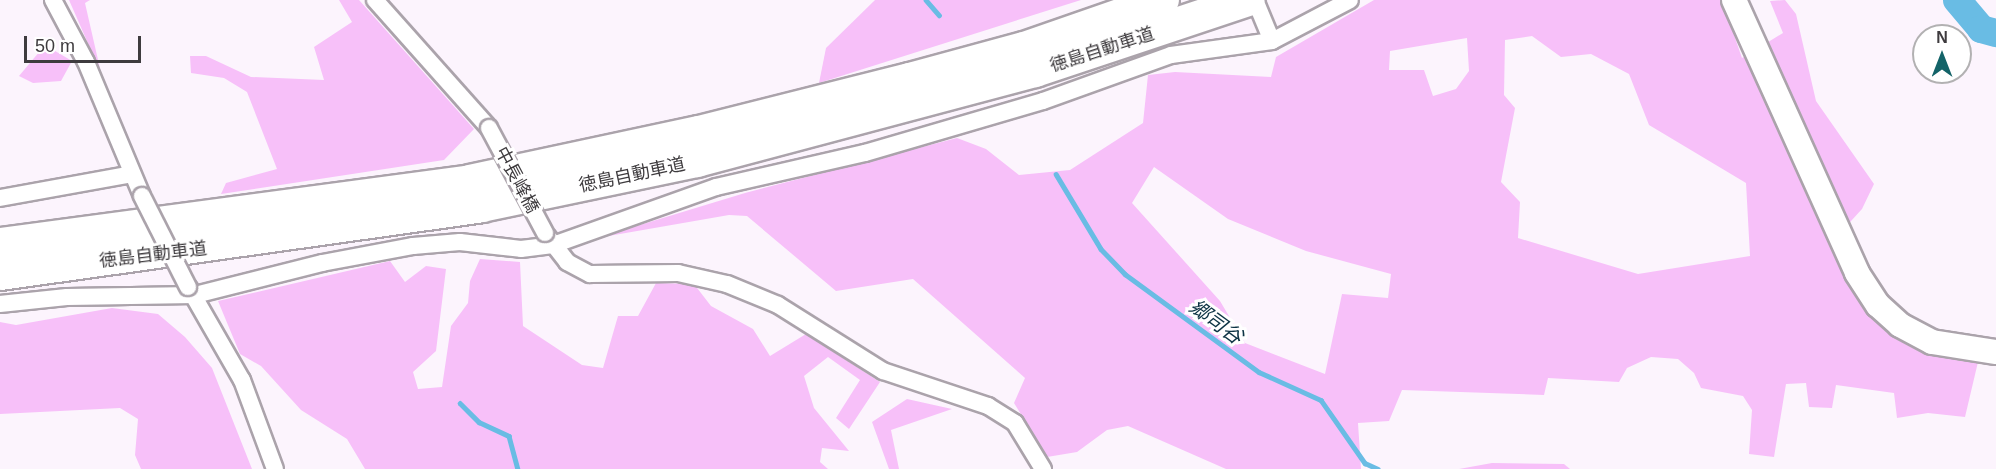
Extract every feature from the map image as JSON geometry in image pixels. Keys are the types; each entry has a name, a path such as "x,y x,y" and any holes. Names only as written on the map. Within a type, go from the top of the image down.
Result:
{"highway":[{"name":"徳島自動車道","path":"0,244 254,213 481,178 699,132 910,79 1024,48 1163,0"},
{"name":"徳島自動車道","path":"0,274 481,206 697,161 1035,71 1248,0"}],"street":[{"path":"53,0 86,62 141,196 242,380 275,469"},
{"name":"中長峰橋","path":"375,0 489,128 549,239 567,262 590,274 678,273 727,284 778,305 883,371 988,406 1015,423 1043,469"},
{"path":"1255,0 1269,35"},
{"path":"0,304 67,297 192,291 413,246 460,242 521,249 716,187 877,149 1043,101 1171,56 1269,35 1350,0"},
{"path":"1734,0 1857,273 1878,305 1900,325 1932,342 1996,352"},
{"path":"0,198 132,174"}],"shaded area":[{"path":"69,0 90,0 85,3 101,73"},
{"path":"339,0 359,0 474,129 444,160 221,194 226,183 277,169 247,92 224,78 191,73 190,56 206,56 251,77 324,80 314,47 352,22"},
{"path":"875,0 1081,0 819,83 826,48"},
{"path":"1374,0 1722,0 1742,58 1783,33 1770,1 1785,0 1796,14 1816,101 1874,184 1862,209 1830,244 1876,322 1924,354 1978,362 1965,417 1928,413 1897,418 1894,393 1836,385 1832,408 1809,407 1806,383 1786,384 1774,457 1749,454 1752,410 1743,396 1701,388 1694,373 1678,359 1651,357 1627,368 1619,382 1548,378 1544,395 1402,390 1389,421 1358,423 1361,469 1226,469 1128,426 1107,430 1077,452 1047,457 1014,403 1025,378 913,279 836,291 747,216 729,215 597,238 745,193 957,138 986,149 1019,175 1070,170 1143,123 1148,75 1175,72 1271,77 1276,57","holes":["1532,36 1561,57 1591,54 1629,74 1649,125 1746,183 1750,256 1638,274 1518,238 1520,202 1501,182 1515,108 1504,95 1505,40","1467,38 1469,71 1456,89 1433,96 1424,70 1389,70 1390,51","1154,167 1228,219 1306,251 1391,274 1388,298 1342,294 1325,374 1245,343 1220,301 1132,203"]},
{"path":"45,45 72,61 61,81 33,83 19,76"},
{"path":"480,259 520,262 523,326 582,365 603,368 618,316 638,316 656,283 694,284 711,306 753,329 770,356 806,334 880,382 849,429 836,418 860,380 828,357 804,376 814,408 849,451 822,448 820,462 828,469 365,469 347,439 301,410 261,366 240,354 218,301 390,261 405,282 426,266 446,269 436,351 413,372 418,389 442,387 451,326 468,303 470,281"},
{"path":"112,308 158,314 185,337 212,368 252,469 141,469 135,455 138,419 120,408 0,414 0,322 16,325"},
{"path":"907,399 952,409 891,430 899,469 889,469 872,422"},
{"path":"1492,463 1564,464 1570,469 1459,469"}],"waterway":[{"name":"郷司谷","path":"926,0 939,15"},
{"path":"1957,0 1981,29 1996,33"},
{"name":"郷司谷","path":"1056,174 1101,249 1125,274 1259,372 1321,400 1365,463 1378,469"},
{"path":"460,403 479,422 509,436 518,469"}]}
